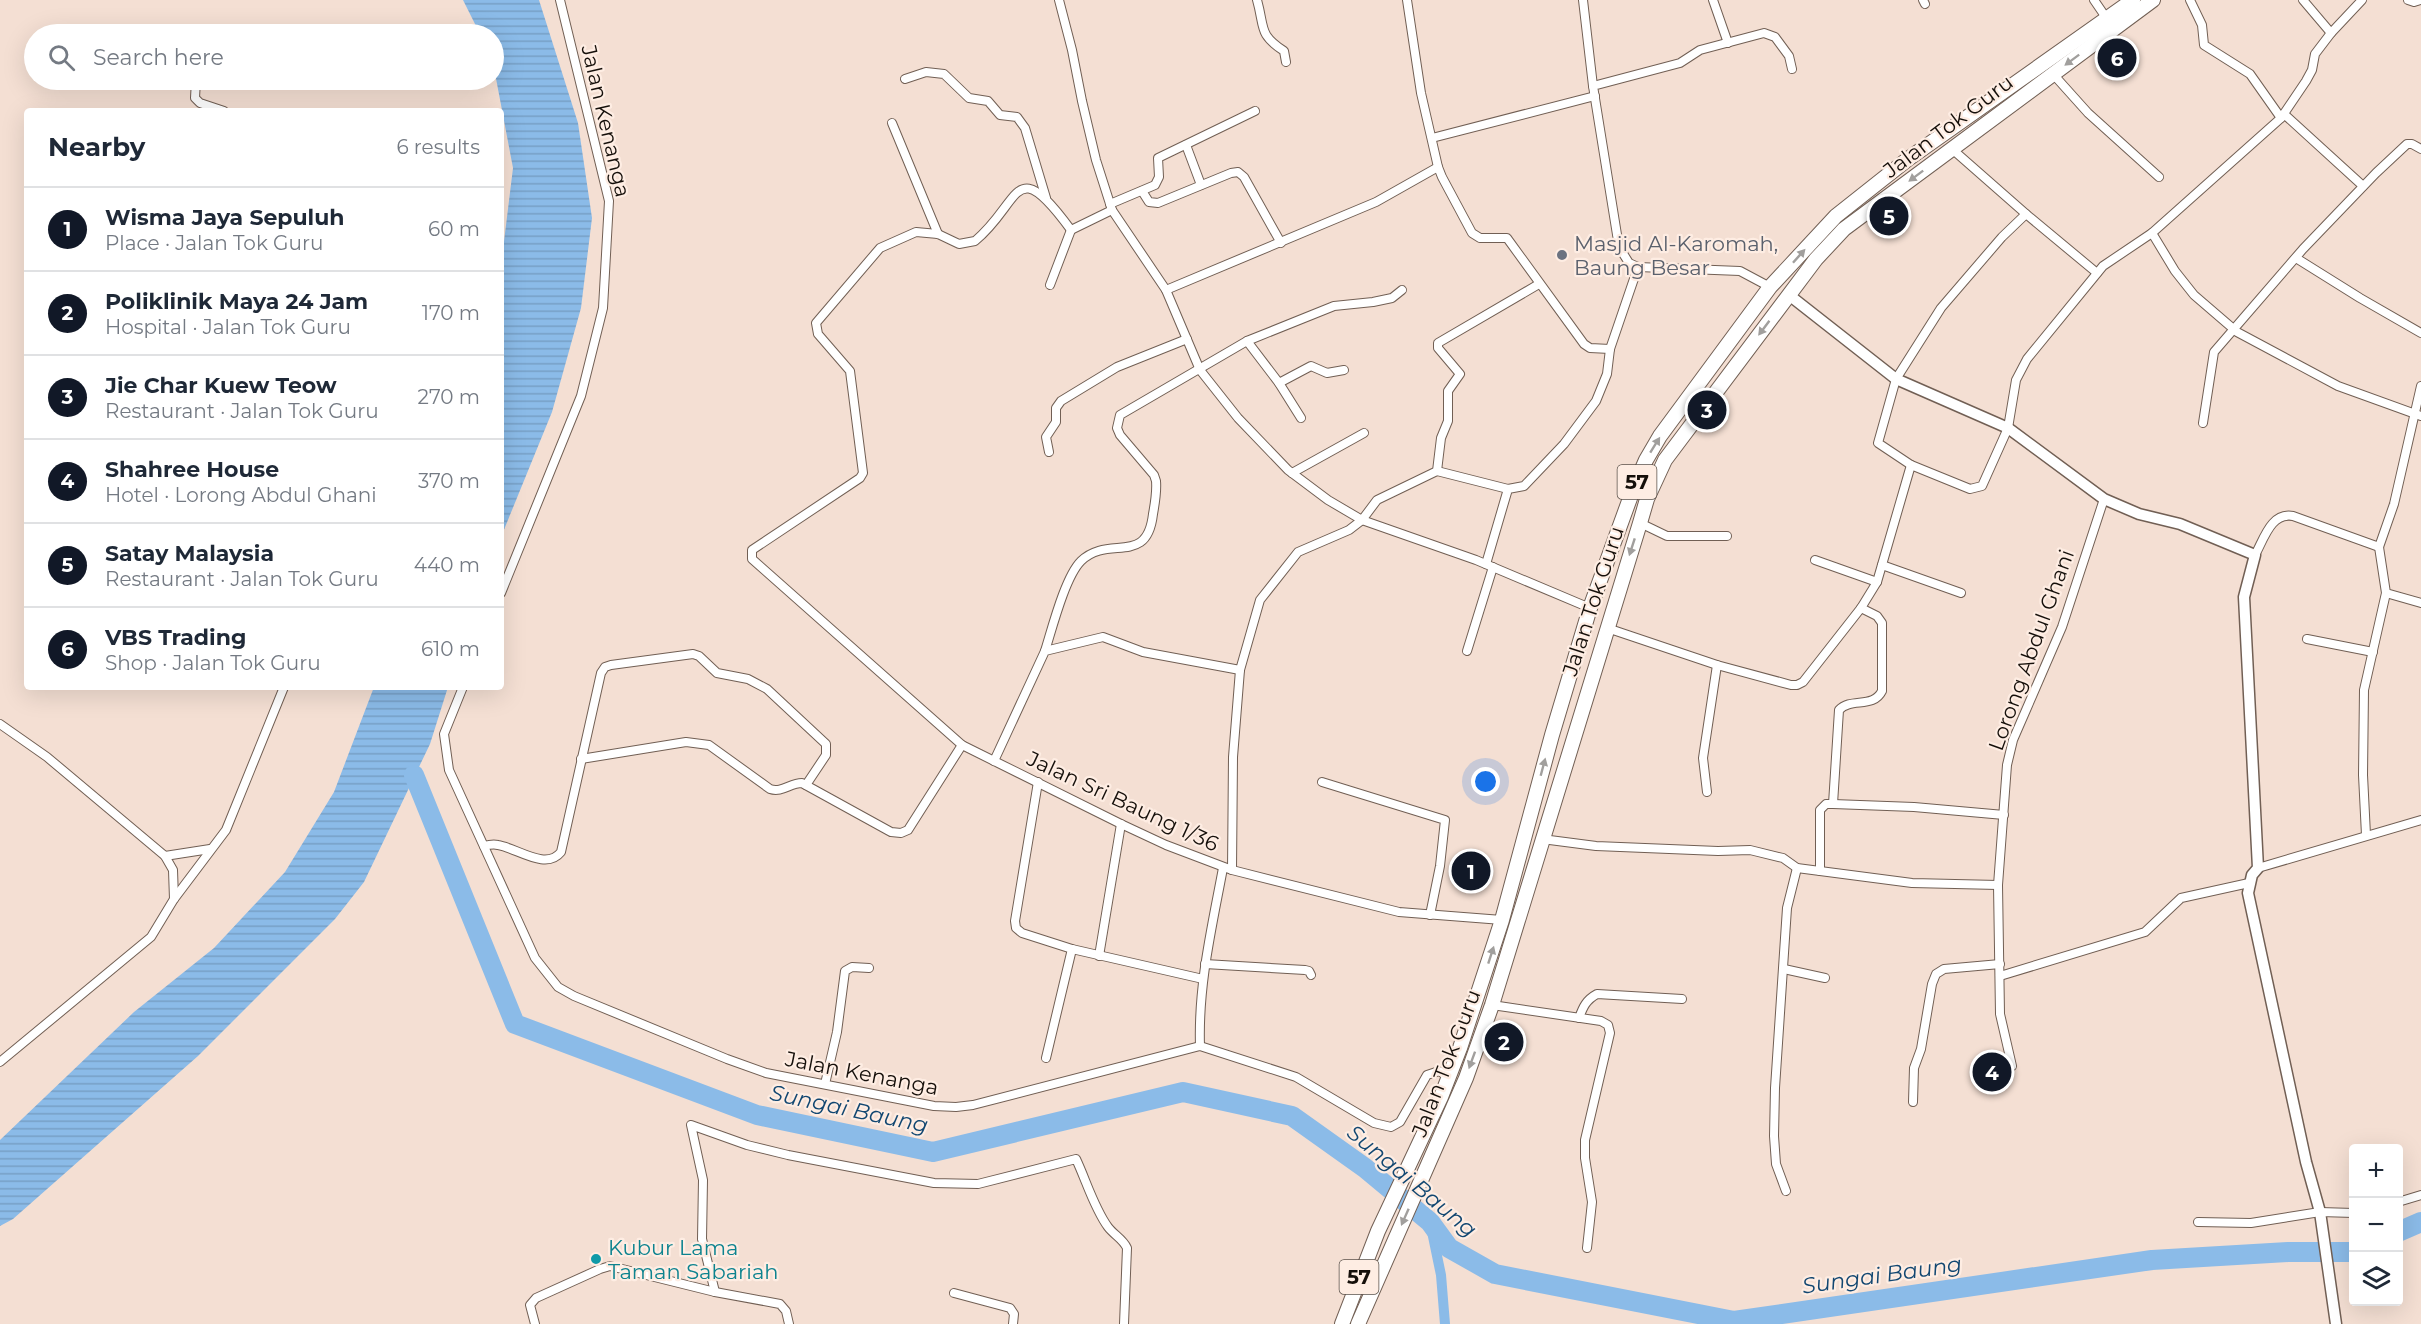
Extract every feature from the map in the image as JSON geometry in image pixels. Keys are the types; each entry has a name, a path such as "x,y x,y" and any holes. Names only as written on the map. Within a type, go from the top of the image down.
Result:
{"main road":[{"name":"Jalan Tok Guru","path":"1342,1324 1378,1231 1449,1077 1502,920 1552,735 1590,608 1646,460 1660,436 1770,287 1836,216 1908,159 2133,0"},
{"name":"Jalan Tok Guru","path":"1358,1324 1466,1078 1492,1005 1647,499 1665,460 1816,259 1844,229 2153,0"},
{"path":"1578,652 1597,658"}],"street":[{"name":"Jalan Kenanga","path":"504,586 581,396 603,308 609,201 560,0"},
{"path":"1059,0 1096,160 1112,207 1166,290 1200,370 1238,418 1292,473 1328,500 1362,520 1490,566 1590,608"},
{"path":"1257,0 1265,35 1274,45 1284,51 1286,62"},
{"path":"1407,0 1421,93 1438,167 1474,235 1483,238 1508,238 1539,284 1587,347 1611,349"},
{"path":"1583,0 1594,96 1620,249 1629,263 1638,267 1740,271 1770,287"},
{"path":"1713,0 1728,43"},
{"path":"2094,0 2107,19"},
{"path":"2190,0 2202,25 2204,45 2250,74 2283,116 2363,186"},
{"path":"2303,0 2331,33"},
{"path":"2026,214 2002,237 1941,308 1896,379 1878,443 1911,465 1970,489 1978,489 1984,482 2008,428 2016,380 2022,368 2097,273 2103,266 2152,233 2283,116 2309,75 2315,54 2362,0"},
{"path":"2408,0 2414,2 2420,0"},
{"path":"1593,86 1680,63 1700,50 1764,33 1772,35 1789,57 1792,69"},
{"path":"905,80 926,72 944,74 969,98 988,101 1000,115 1017,117 1025,128 1046,199"},
{"path":"2053,74 2088,113 2159,177"},
{"path":"195,90 195,98 200,103 215,108"},
{"path":"1432,138 1594,96"},
{"path":"1050,285 1071,230 1157,183 1158,158 1255,111"},
{"path":"892,123 903,155 929,208 938,234 959,244 975,241 1017,193 1031,188 1046,199 1071,230"},
{"path":"2203,423 2214,352 2363,186 2407,144 2421,149"},
{"path":"1186,145 1201,185"},
{"path":"1952,150 2097,273"},
{"path":"1166,290 1376,202 1438,167"},
{"path":"1142,191 1149,202 1155,203 1231,173 1242,174 1281,243"},
{"name":"Jalan Sri Baung 1/36","path":"938,234 914,232 878,249 816,323 818,334 850,371 863,473 860,478 752,550 752,559 962,745 1121,824 1227,869 1398,912 1502,920"},
{"path":"2152,233 2194,295 2234,329 2338,386 2418,415"},
{"path":"2296,258 2421,333"},
{"path":"1449,1077 1439,1071 1427,1075 1400,1122 1395,1126 1385,1127 1374,1123 1296,1077 1200,1046 1200,1011 1205,964 1227,869 1239,670 1260,600 1298,552 1348,530 1362,520 1377,500 1437,471 1508,489 1524,486 1564,444 1596,401 1607,374 1611,349 1638,267"},
{"path":"1437,471 1441,438 1448,421 1448,391 1460,374 1438,348 1438,343 1539,284"},
{"path":"994,761 1045,651 1071,574 1080,562 1104,548 1137,544 1151,531 1156,482 1154,475 1119,435 1117,428 1120,415 1247,341 1334,306 1392,298 1402,290"},
{"path":"1789,295 1896,379 2008,428 2104,499 2139,514 2180,524 2255,555"},
{"path":"1049,452 1046,437 1056,422 1056,408 1061,401 1117,367 1187,339"},
{"path":"1247,341 1279,383 1301,418"},
{"path":"1279,383 1311,366 1327,373 1344,370"},
{"path":"2366,836 2364,690 2386,593 2379,547 2394,504 2418,415 2421,386"},
{"path":"1292,473 1364,434"},
{"path":"1607,628 1718,665 1797,685 1803,682 1861,608 1877,582 1911,465"},
{"path":"1467,651 1508,489"},
{"name":"Lorong Abdul Ghani","path":"2012,1066 2001,1014 1998,885 2010,750 2062,627 2104,499"},
{"path":"2258,868 2244,597 2255,555 2275,520 2284,515 2293,516 2379,547"},
{"path":"1640,523 1667,536 1727,536"},
{"path":"1815,560 1877,582"},
{"path":"1882,565 1961,593"},
{"path":"2386,593 2421,603"},
{"path":"1833,804 1839,710 1843,706 1871,702 1879,698 1882,691 1882,623 1877,616 1861,608"},
{"path":"1045,651 1103,637 1143,652 1239,670"},
{"path":"2307,639 2373,652"},
{"path":"483,846 501,846 545,860 553,860 559,856 601,673 611,665 693,654 699,656 717,673 748,679 767,689 824,741 827,751 806,785"},
{"path":"1707,792 1703,758 1718,665"},
{"path":"0,1062 151,937 174,899 226,830 283,690"},
{"name":"Jalan Kenanga","path":"462,690 444,734 449,770 535,958 558,987 766,1073 934,1106 956,1107 1085,1077 1200,1046"},
{"path":"0,724 47,757 165,856 173,870 174,899"},
{"path":"581,759 686,742 702,742 770,789 780,790 798,783 806,785 891,832 901,833 908,830 962,745"},
{"path":"1038,782 1014,924 1022,933 1072,949 1203,979"},
{"path":"1322,782 1444,820 1440,866 1430,915"},
{"path":"1820,871 1820,810 1826,804 1914,807 2004,815"},
{"path":"2336,1324 2320,1212 2306,1162 2254,926 2248,892 2249,883 2258,868 2421,820"},
{"path":"1099,956 1121,824"},
{"path":"1542,839 1596,846 1718,851 1750,849 1773,854 1797,868 1912,883 1998,885"},
{"path":"165,856 210,849"},
{"path":"1786,1191 1776,1166 1774,1136 1787,908 1797,868"},
{"path":"2000,976 2145,932 2181,898 2249,883"},
{"path":"1046,1058 1072,949"},
{"path":"1205,964 1305,970 1311,975"},
{"path":"1913,1102 1914,1068 1921,1049 1932,984 1936,974 1944,969 2000,964"},
{"path":"825,1084 837,1032 845,971 852,967 869,968"},
{"path":"1784,969 1825,978"},
{"path":"1579,1018 1589,998 1597,994 1682,999"},
{"path":"1492,1005 1601,1021 1608,1025 1610,1033 1586,1140 1585,1158 1592,1202 1587,1248"},
{"path":"715,1292 702,1239 703,1179 691,1125 747,1145 788,1155 934,1183 978,1184 1076,1159 1102,1217 1127,1248 1124,1324"},
{"path":"2403,1200 2421,1195"},
{"path":"2198,1222 2251,1223 2320,1212 2349,1213"},
{"path":"535,1324 530,1305 536,1298 610,1266 715,1292 780,1304 786,1311 789,1324"},
{"path":"954,1293 1010,1308 1014,1314 1013,1324"}],"water":[{"path":"463,0 539,0 578,123 592,218 581,308 552,412 504,530 504,242 513,168 504,121 504,108 502,108 498,90 504,90 504,24 475,24"},
{"path":"373,690 447,690 430,744 364,882 335,919 198,1056 13,1219 0,1226 0,1140 134,1012 214,948 285,872 334,792"}],"waterway":[{"name":"Sungai Baung","path":"414,775 515,1024 757,1115 933,1152 1183,1092 1292,1116 1365,1168 1430,1222 1449,1248 1495,1274 1734,1321 2152,1260 2288,1252 2349,1252"},
{"path":"1430,1222 1441,1275 1445,1324"},
{"name":"Sungai Baung","path":"2403,1230 2421,1222"}],"place":[{"name":"VBS Trading","path":"2117,58"},
{"name":"Satay Malaysia","path":"1889,216"},
{"name":"Masjid Al-Karomah, Baung Besar","path":"1562,255"},
{"name":"Jie Char Kuew Teow","path":"1707,410"},
{"name":"Wisma Jaya Sepuluh","path":"1471,871"},
{"name":"Poliklinik Maya 24 Jam","path":"1504,1042"},
{"name":"Shahree House","path":"1992,1072"},
{"name":"Kubur Lama Taman Sabariah","path":"596,1259"}]}
